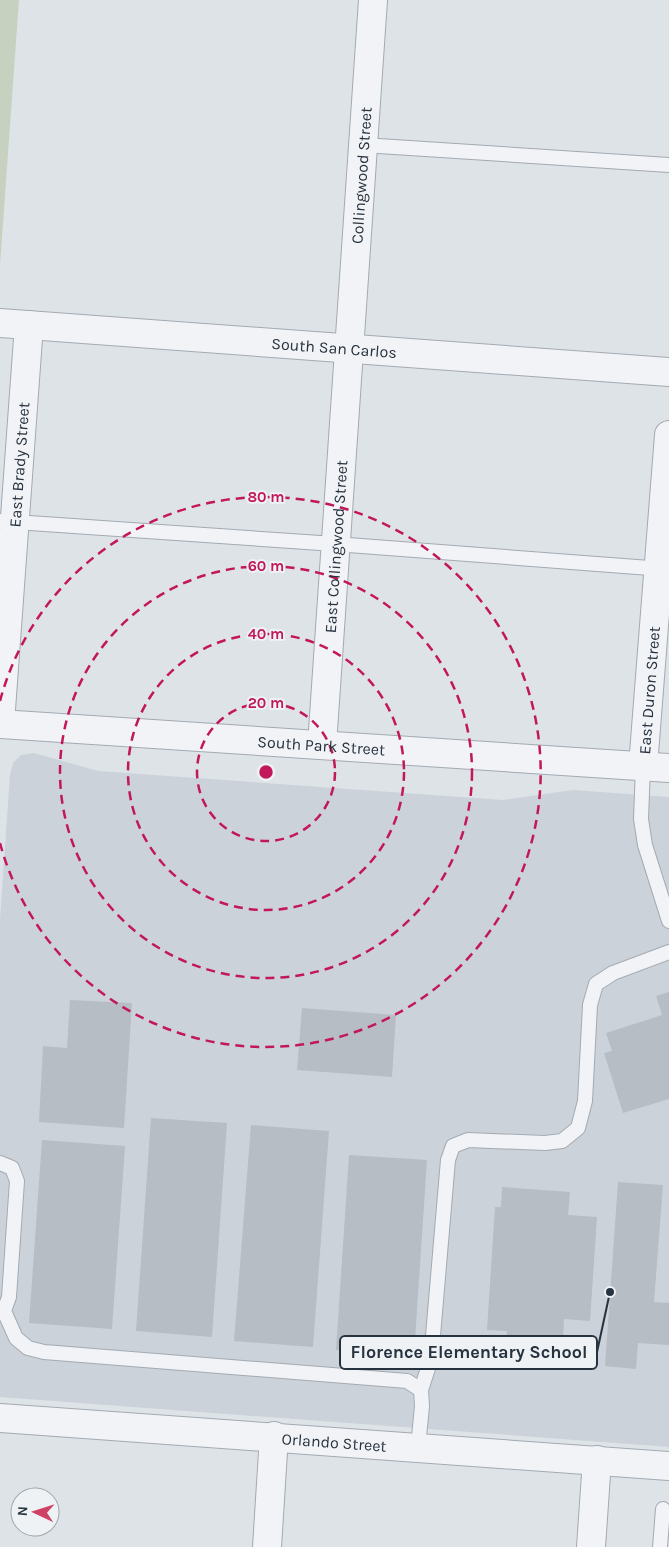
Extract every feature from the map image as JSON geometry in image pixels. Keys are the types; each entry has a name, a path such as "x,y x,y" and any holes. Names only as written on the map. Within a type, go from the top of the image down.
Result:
{"street":[{"name":"Collingwood Street","path":"349,349 373,0"},
{"name":"South San Carlos","path":"0,323 669,372"},
{"name":"East Brady Street","path":"0,724 7,521 29,325"},
{"name":"East Collingwood Street","path":"322,745 349,349"},
{"name":"East Duron Street","path":"656,767 669,435"},
{"name":"South Park Street","path":"0,724 656,767"},
{"name":"Orlando Street","path":"0,1418 274,1436 669,1466"},
{"path":"267,1547 274,1436"},
{"path":"591,1547 597,1460"}],"lane":[{"path":"363,145 669,165"},
{"path":"7,521 664,569"},
{"path":"656,767 642,820 645,846 666,900 669,921"},
{"path":"418,1447 422,1406 421,1390 431,1358 448,1160 453,1146 468,1140 545,1143 562,1140 578,1128 585,1101 590,1005 596,984 613,973 669,952"},
{"path":"0,1163 12,1168 17,1181 9,1297 2,1311 16,1338 28,1348 44,1352 407,1381 421,1390"},
{"path":"660,1547 663,1509"}],"shaded area":[{"path":"34,753 98,771 503,800 573,790 669,797 669,1447 0,1397 0,919 10,775 13,763 21,755"}],"green space":[{"path":"0,0 19,0 0,265"}],"building":[{"path":"669,992 669,1099 623,1113 604,1053 612,1051 606,1033 662,1015 656,996"},
{"path":"70,1000 132,1003 124,1128 39,1122 43,1046 67,1048"},
{"path":"302,1008 396,1015 392,1077 297,1070"},
{"path":"151,1118 227,1123 212,1337 136,1331"},
{"path":"251,1125 329,1131 313,1347 234,1341"},
{"path":"42,1140 125,1146 112,1329 29,1323"},
{"path":"349,1155 427,1160 414,1355 336,1350"},
{"path":"618,1182 663,1185 654,1302 669,1303 669,1345 638,1343 636,1369 605,1366"},
{"path":"502,1187 570,1192 568,1215 597,1217 590,1321 564,1319 563,1337 540,1336 540,1342 506,1339 507,1331 487,1330 495,1207 501,1207"}],"place":[{"name":"Florence Elementary School","path":"610,1292"}]}
